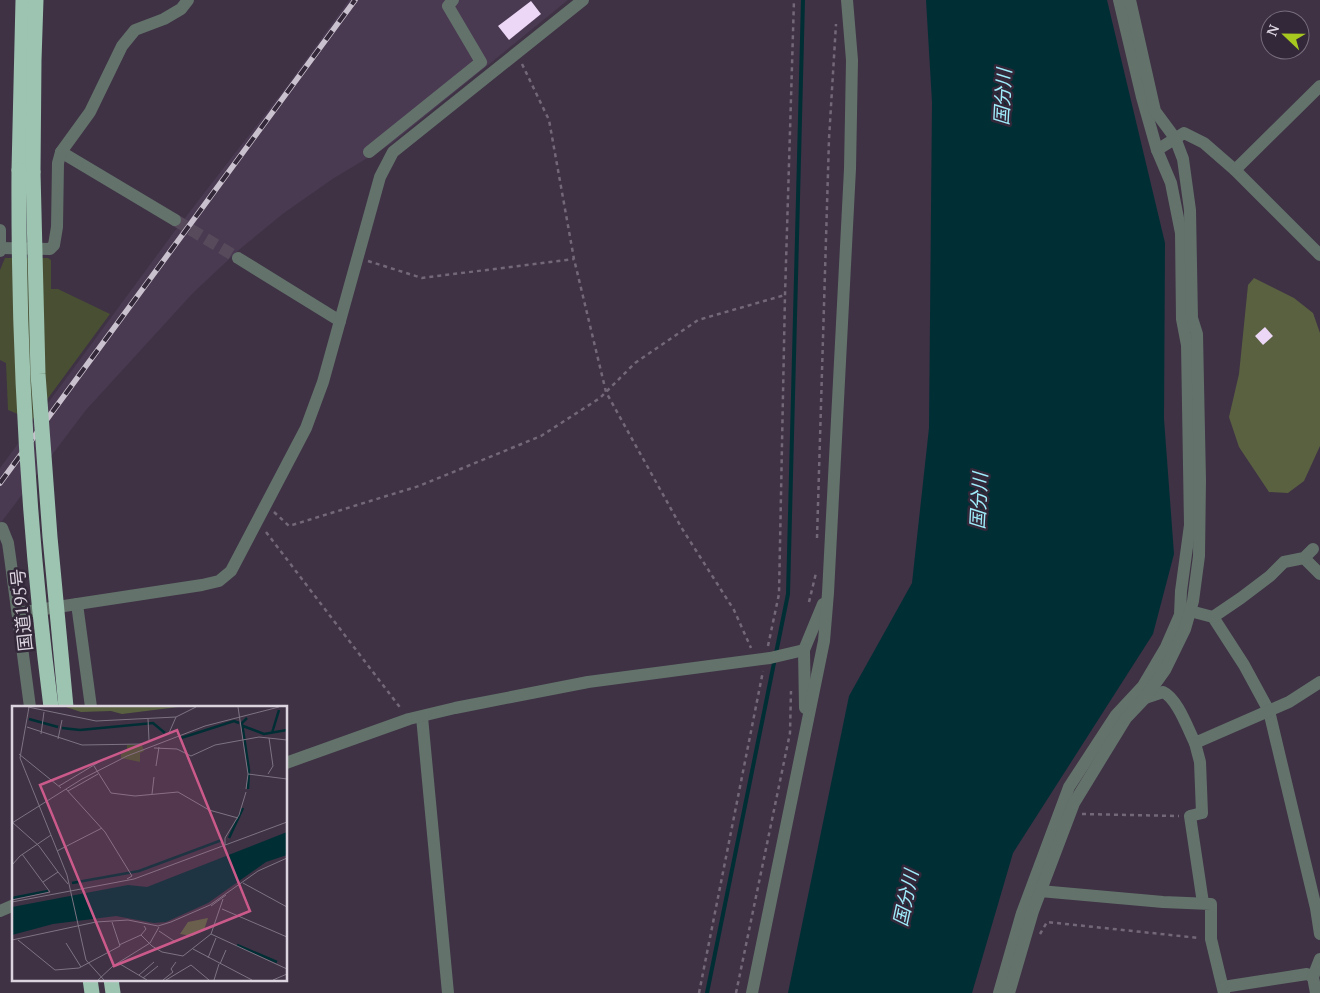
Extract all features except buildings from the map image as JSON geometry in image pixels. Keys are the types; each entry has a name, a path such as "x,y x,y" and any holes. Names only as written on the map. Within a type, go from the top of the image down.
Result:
{"highway":[{"name":"国道195号","path":"23,0 26,171 38,374 50,537 66,706"},
{"name":"国道195号","path":"36,0 34,60 18,271 22,377 33,539 50,706"},
{"path":"90,980 92,993"},
{"path":"111,980 114,993"}],"street":[{"path":"0,230 1,249 50,249 54,245 57,228 58,164 61,152 90,112 122,46 135,30 164,19 181,8 188,0"},
{"path":"369,152 481,62 448,6 453,0"},
{"path":"18,612 202,585 219,581 231,571 306,428 323,382 380,177 393,152 583,0"},
{"path":"752,993 824,641 850,169 852,60 847,0"},
{"path":"999,993 1069,787 1116,715 1137,694 1147,680 1166,647 1180,615 1181,591 1190,525 1188,346 1182,319 1181,233 1170,184 1156,150 1119,0"},
{"path":"1009,993 1024,943 1028,910 1040,891 1070,814 1086,782 1126,718 1146,698 1165,670 1185,630 1199,556 1200,480 1196,334 1192,318 1190,210 1183,159 1175,138 1156,111 1130,0"},
{"path":"1236,170 1320,86"},
{"path":"1156,150 1184,132 1204,143 1236,170 1320,255"},
{"path":"61,152 175,220"},
{"path":"238,258 340,321"},
{"path":"2,528 8,543 30,706"},
{"path":"1213,617 1270,576 1284,562 1304,558 1313,549"},
{"path":"1304,558 1320,574"},
{"path":"805,733 798,651 828,593"},
{"path":"77,604 91,706"},
{"path":"1190,611 1213,617 1244,665 1269,711 1316,908 1320,934"},
{"path":"288,761 408,719 455,708 588,682 764,659 798,651"},
{"path":"1195,742 1289,702 1320,682"},
{"path":"1146,698 1163,692 1168,694 1195,742 1200,762 1202,813 1190,816 1203,903"},
{"path":"422,717 448,993"},
{"path":"1040,891 1162,902 1211,904 1211,939 1223,990 1307,974 1313,977"},
{"path":"0,911 12,905"},
{"path":"1316,993 1313,977 1320,959"}],"path":[{"path":"699,993 764,659 779,594 785,295 794,0"},
{"path":"817,541 828,148 836,22"},
{"path":"516,54 549,120 574,260 606,392 681,527 764,659"},
{"path":"357,258 422,278 574,260"},
{"path":"266,505 289,526 418,486 541,436 600,398 635,363 698,320 785,295"},
{"path":"257,521 408,719"},
{"path":"809,605 816,570"},
{"path":"736,993 790,733 792,686"},
{"path":"1070,814 1190,816"},
{"path":"1024,943 1038,938 1047,922 1211,939"}],"shaded area":[{"path":"349,0 568,0 391,144 334,178 284,213 240,249 193,293 86,410 0,524 0,468 174,232 287,86"},
{"path":"5,258 48,258 51,260 51,289 58,289 110,314 32,420 8,410 6,363 0,360 0,270"},
{"path":"1254,278 1294,298 1313,313 1320,333 1320,446 1304,481 1288,493 1269,492 1239,447 1229,417 1239,374 1248,285"}],"water":[{"name":"国分川","path":"926,0 1107,0 1165,243 1164,419 1174,554 1153,634 1013,853 972,993 788,993 849,696 912,583 929,428 932,102"}],"waterway":[{"path":"707,993 788,594 803,0"}],"tunnel":[{"path":"175,220 238,258"}],"railway":[{"path":"0,483 355,0"}]}
